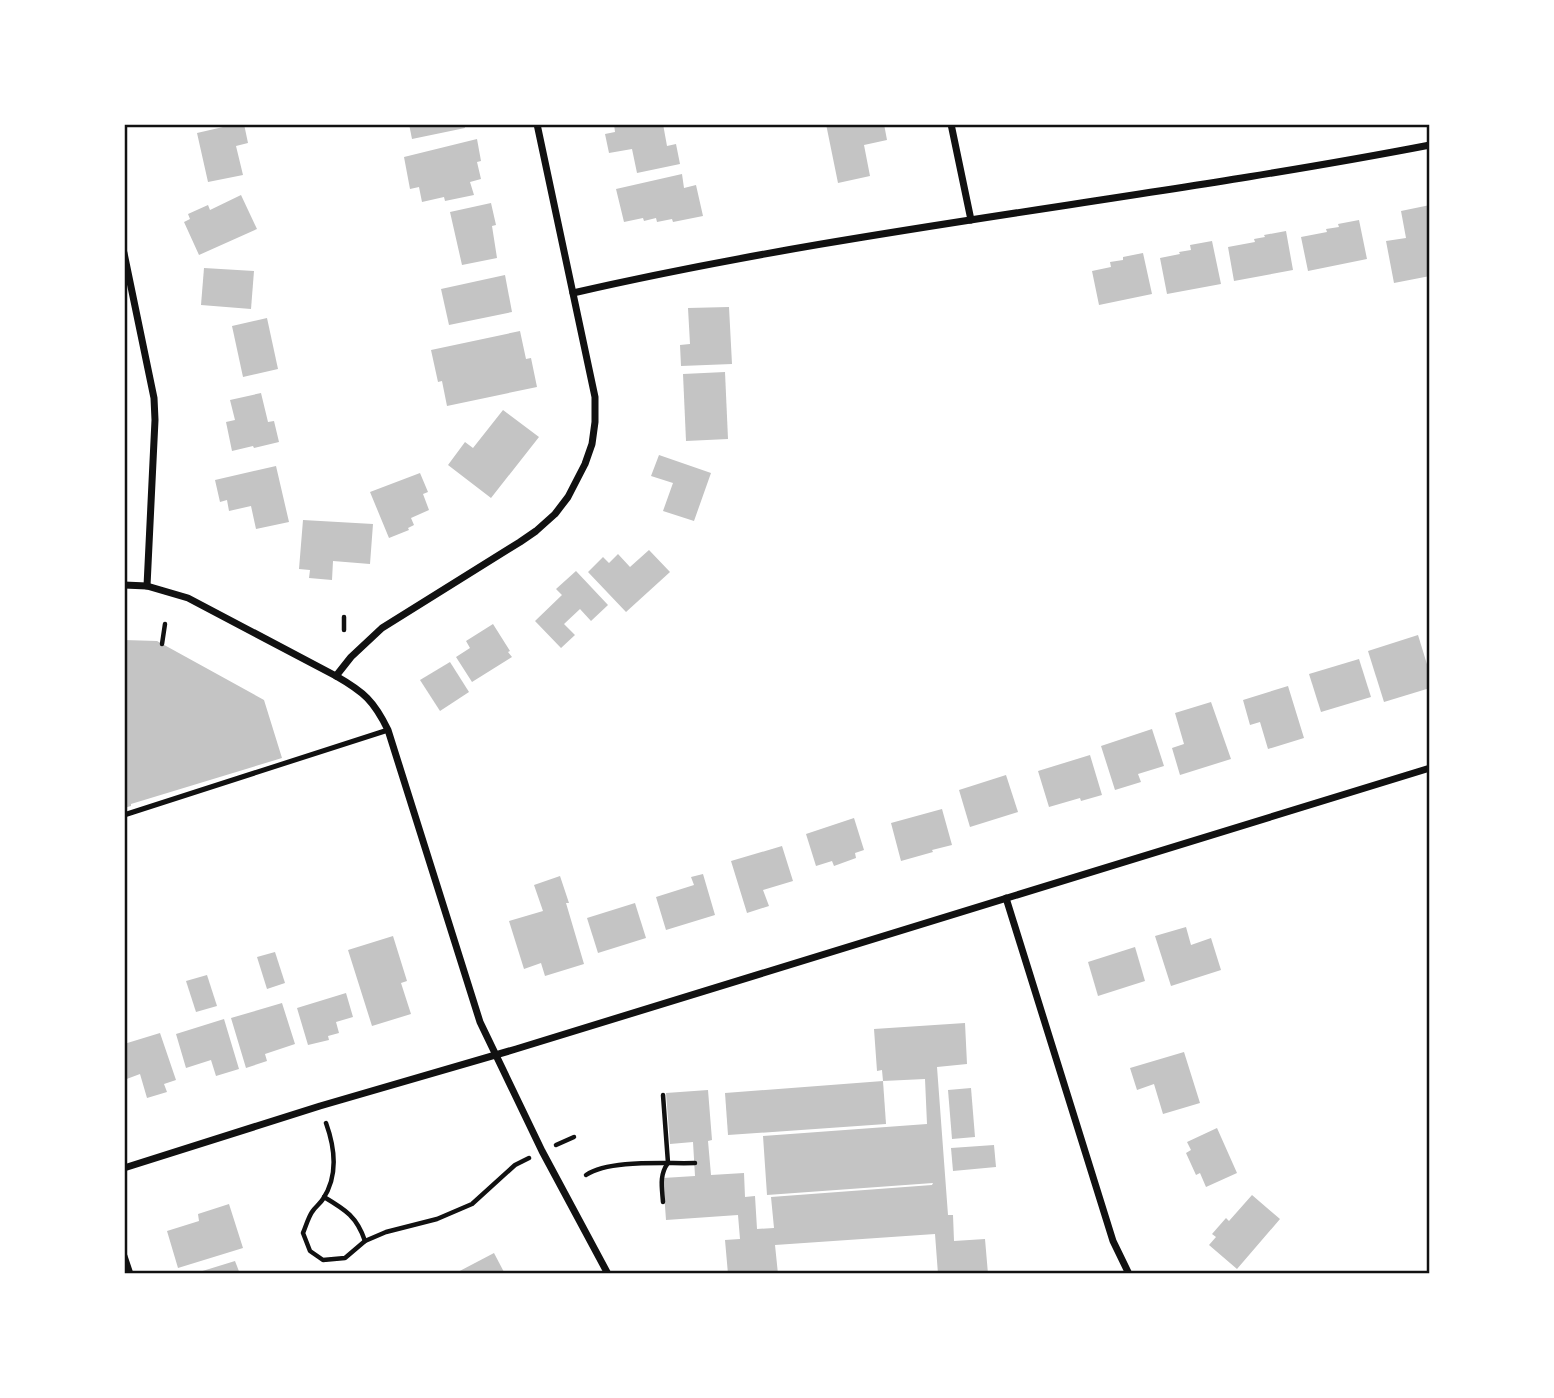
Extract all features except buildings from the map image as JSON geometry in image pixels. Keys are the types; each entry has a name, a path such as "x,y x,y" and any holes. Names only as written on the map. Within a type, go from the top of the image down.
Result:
{"street":[{"path":"337,676 351,657 382,628 528,537 555,514 582,473 589,454 596,409 591,373 537,124"},
{"path":"951,124 971,220"},
{"path":"573,293 712,263 1338,163 1430,145"},
{"path":"124,253 154,398 147,586"},
{"path":"124,585 147,586 188,598 337,676 372,701 388,730 476,1011 542,1151 608,1274"},
{"path":"124,1168 1430,768"},
{"path":"1006,898 1114,1241 1129,1274"},
{"path":"124,1256 130,1274"}],"lane":[{"path":"124,815 388,730"}],"path":[{"path":"344,617 344,630"},
{"path":"162,644 165,624"},
{"path":"663,1095 668,1163 662,1176 663,1202"},
{"path":"320,1106 332,1139 335,1160 324,1197 310,1214 303,1233 310,1251 323,1260 345,1258 365,1241 386,1232 437,1219 472,1204 515,1165 574,1137"},
{"path":"586,1175 610,1167 695,1163"},
{"path":"324,1197 346,1210 361,1228 365,1241"}]}
